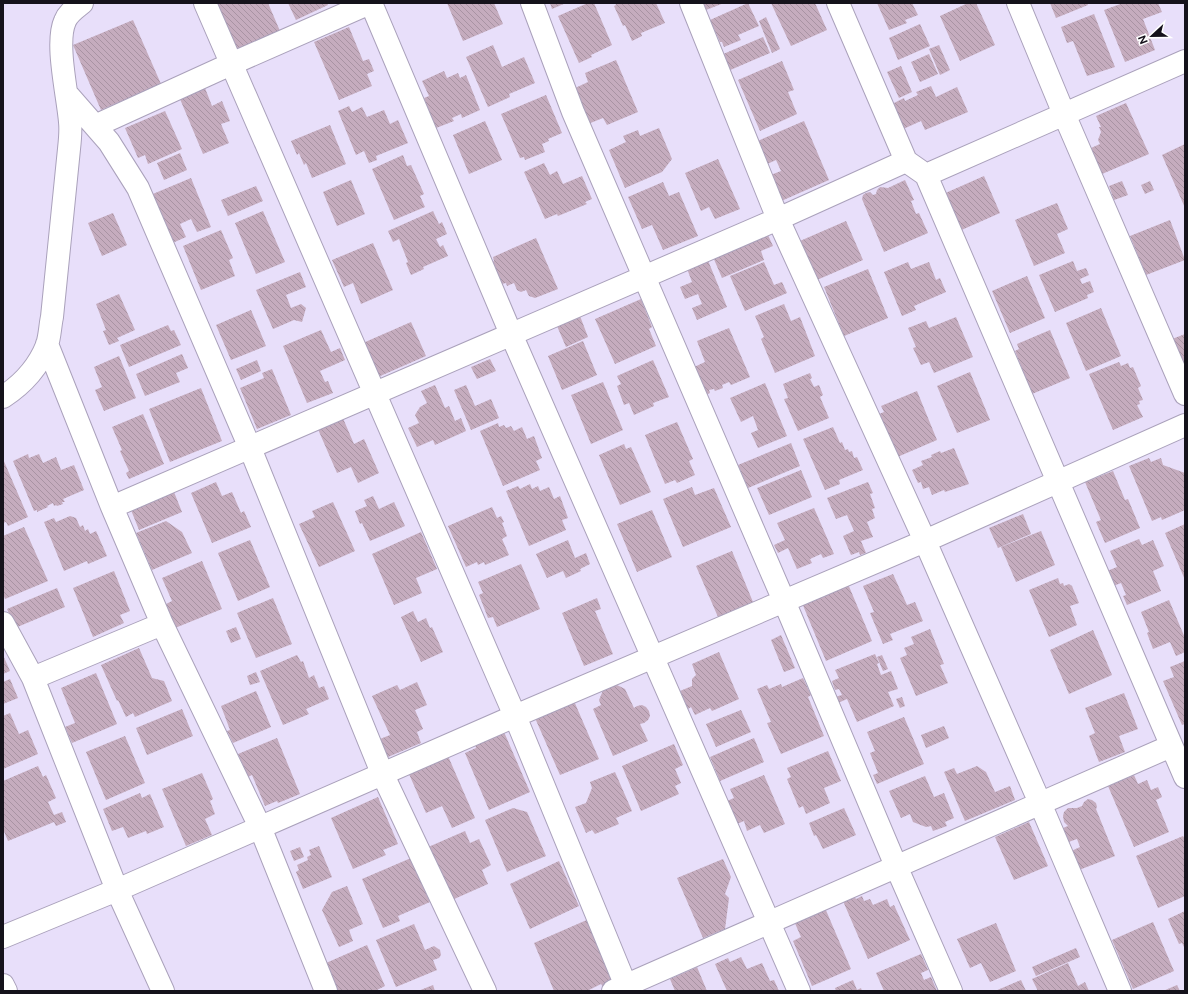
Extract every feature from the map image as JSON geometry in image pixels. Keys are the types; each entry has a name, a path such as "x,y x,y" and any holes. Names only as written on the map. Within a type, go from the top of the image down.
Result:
{"street":[{"path":"3,397 26,379 37,364 47,344 52,317 69,149 70,122 63,64 62,33 65,20 74,9 82,3"},
{"path":"205,3 516,716 622,989 769,922 1172,746"},
{"path":"95,126 370,3 511,334 799,991"},
{"path":"532,3 573,112 951,991"},
{"path":"691,3 778,219 925,541 1040,803 1120,991"},
{"path":"838,3 906,161 926,175 1185,778"},
{"path":"1018,3 1064,114 1185,394"},
{"path":"926,175 1185,61"},
{"path":"67,94 109,142 138,188 250,448 382,773 485,991"},
{"path":"112,507 778,219 906,161"},
{"path":"47,344 112,507 162,624 260,827 326,991"},
{"path":"3,937 117,890 382,773 925,541 1185,425"},
{"path":"3,623 33,678 117,890 162,991"},
{"path":"33,678 162,624"},
{"path":"3,984 6,991"}],"building":[{"path":"212,3 268,3 280,31 234,52"},
{"path":"288,3 327,3 328,5 296,20"},
{"path":"447,3 494,3 503,24 463,41"},
{"path":"550,3 566,3 552,9"},
{"path":"588,3 594,3 612,45 591,55 592,57 579,63 558,16"},
{"path":"615,3 656,3 665,23 641,33 642,36 632,41 614,6 616,5"},
{"path":"703,3 724,3 706,10"},
{"path":"748,3 759,26 738,35 741,40 724,47 722,42 720,42 710,20"},
{"path":"771,3 815,3 827,30 791,46"},
{"path":"877,3 912,3 918,15 905,20 907,23 889,30"},
{"path":"968,3 976,3 995,45 960,61 940,16"},
{"path":"1050,3 1087,3 1088,5 1056,18"},
{"path":"1123,3 1158,3 1162,12 1143,19 1155,50 1125,62 1104,10"},
{"path":"1094,14 1115,67 1087,76 1073,41 1067,43 1061,27"},
{"path":"766,17 780,49 772,53 759,21"},
{"path":"133,20 161,84 101,110 73,45"},
{"path":"920,24 930,46 898,60 889,38"},
{"path":"349,27 363,61 369,59 374,71 367,74 372,86 339,100 314,42"},
{"path":"763,37 770,53 728,71 721,55"},
{"path":"493,45 502,67 524,57 535,83 509,94 510,97 488,107 466,57"},
{"path":"939,45 950,70 940,75 929,49"},
{"path":"929,54 938,74 920,82 911,62"},
{"path":"616,60 638,112 607,125 603,118 588,124 573,89 588,82 585,73"},
{"path":"782,61 794,90 788,92 797,114 760,131 738,80"},
{"path":"901,66 912,92 899,98 887,72"},
{"path":"444,71 447,78 458,73 460,78 466,75 480,110 462,118 461,114 452,118 454,121 431,130 422,109 427,106 424,98 429,96 422,81"},
{"path":"931,86 936,97 957,87 968,112 925,130 921,121 901,130 890,105 904,98 905,101 918,95 916,92"},
{"path":"205,88 212,106 222,101 230,121 221,124 229,143 203,154 180,99"},
{"path":"546,95 562,133 548,139 549,141 542,144 545,152 525,160 524,157 520,158 501,114"},
{"path":"1126,103 1149,154 1102,174 1091,148 1100,144 1098,140 1101,132 1099,127 1101,127 1096,116"},
{"path":"349,106 352,112 362,107 367,117 384,110 390,124 398,120 408,143 376,156 377,160 369,163 364,151 356,155 338,111"},
{"path":"165,111 182,149 148,164 145,155 138,158 125,128"},
{"path":"485,121 502,160 469,174 453,135"},
{"path":"804,121 829,180 779,202 768,176 781,171 776,160 763,166 753,143"},
{"path":"330,125 346,164 312,178 306,163 304,165 299,153 297,155 291,141"},
{"path":"659,128 672,159 662,172 625,188 609,150 626,142 623,136 638,130 640,136"},
{"path":"1185,144 1185,208 1162,155"},
{"path":"180,153 187,170 164,180 157,163"},
{"path":"403,155 407,166 411,165 424,194 420,196 425,207 394,220 372,169"},
{"path":"718,159 740,209 715,219 709,207 701,211 685,173"},
{"path":"544,163 550,175 557,171 563,184 582,176 592,199 585,202 587,204 558,216 557,214 545,219 524,172"},
{"path":"984,176 1000,213 957,232 941,195"},
{"path":"191,178 211,227 197,232 191,219 180,224 186,237 168,245 148,196"},
{"path":"351,180 365,214 337,226 323,192"},
{"path":"905,180 914,200 911,201 916,214 919,213 928,233 884,252 862,199 863,195 870,192 873,195 876,194 880,187 888,188"},
{"path":"1122,181 1128,195 1114,200 1109,186"},
{"path":"1150,181 1154,190 1145,194 1141,185"},
{"path":"663,182 669,196 679,192 698,236 663,250 652,225 642,229 628,197"},
{"path":"256,186 263,201 228,216 221,200"},
{"path":"1057,203 1068,229 1057,234 1065,253 1034,266 1015,220"},
{"path":"263,211 285,262 256,274 235,223"},
{"path":"433,211 439,224 442,222 447,234 436,239 440,247 443,245 448,256 423,267 424,269 411,275 406,263 408,262 399,239 393,242 388,231"},
{"path":"113,213 127,245 102,256 88,223"},
{"path":"1170,220 1185,260 1146,275 1130,236"},
{"path":"846,221 863,260 810,283 793,244"},
{"path":"221,230 233,258 229,260 235,276 201,290 183,246"},
{"path":"768,235 773,246 761,251 764,260 722,278 713,257"},
{"path":"536,238 558,289 535,298 529,296 526,290 521,292 517,290 514,283 507,286 506,283 502,284 492,262 494,261 493,257"},
{"path":"373,243 393,290 361,304 353,283 344,287 332,260"},
{"path":"707,258 727,307 697,320 692,308 702,304 698,294 685,299 680,287 692,282 686,266"},
{"path":"1073,261 1077,271 1086,268 1089,275 1080,279 1082,284 1090,281 1094,292 1087,295 1088,298 1055,312 1039,275"},
{"path":"764,262 774,285 782,282 787,293 745,311 730,276"},
{"path":"908,262 911,269 929,262 936,280 940,278 946,292 914,306 916,310 902,316 884,272"},
{"path":"868,269 888,318 844,336 824,287"},
{"path":"300,272 306,287 286,295 291,308 301,304 306,308 302,322 294,320 273,329 256,290"},
{"path":"1027,276 1045,318 1010,333 992,291"},
{"path":"119,294 135,330 117,338 119,341 109,345 103,331 106,330 96,304"},
{"path":"641,299 652,327 649,329 656,346 615,364 595,319"},
{"path":"784,304 791,321 800,317 815,356 775,373 761,339 764,337 755,316"},
{"path":"1101,308 1121,356 1086,371 1066,323"},
{"path":"251,310 266,346 231,360 216,325"},
{"path":"580,316 588,337 566,347 557,326"},
{"path":"956,317 973,357 934,373 929,362 921,365 913,348 916,347 908,328 926,321 929,328"},
{"path":"411,322 426,356 378,377 363,343"},
{"path":"168,325 171,331 174,330 181,345 129,367 120,345"},
{"path":"729,328 750,377 731,385 729,382 722,385 723,388 715,391 714,389 709,390 710,393 704,396 692,368 705,362 697,341"},
{"path":"321,330 331,352 340,348 345,360 320,371 325,382 328,381 333,393 307,403 283,346"},
{"path":"1050,330 1070,378 1032,394 1015,351 1019,349 1017,344"},
{"path":"1185,334 1185,365 1178,368 1167,341"},
{"path":"583,341 597,375 562,390 548,356"},
{"path":"182,354 188,368 176,373 180,382 145,396 136,374"},
{"path":"119,356 136,398 104,411 95,390 102,387 94,367"},
{"path":"490,359 496,371 477,379 471,367"},
{"path":"257,360 261,371 241,380 236,369"},
{"path":"653,360 669,397 653,403 654,406 634,415 629,403 624,405 617,386 621,384 617,376"},
{"path":"1119,362 1121,366 1128,363 1130,368 1133,367 1141,386 1138,388 1143,400 1139,401 1140,404 1137,405 1143,417 1113,430 1089,374"},
{"path":"272,369 291,415 257,429 240,388 264,378 262,373"},
{"path":"970,372 990,420 957,433 937,386"},
{"path":"810,373 812,378 810,379 814,387 819,385 823,395 820,397 829,418 798,431 784,399 788,398 783,384"},
{"path":"603,382 623,430 591,444 571,395"},
{"path":"765,383 787,436 758,448 751,433 758,430 753,416 741,422 730,398"},
{"path":"435,385 445,408 449,406 455,421 461,418 466,431 435,445 433,440 417,447 408,428 419,423 415,415 420,407 427,403 421,391"},
{"path":"466,385 475,406 491,399 499,418 471,430 454,390"},
{"path":"201,388 222,441 170,462 149,409"},
{"path":"917,391 937,440 895,458 872,417 884,412 881,406"},
{"path":"143,414 164,464 129,479 126,473 129,471 112,427"},
{"path":"342,416 354,444 364,439 379,473 358,483 351,467 337,473 317,427"},
{"path":"677,422 693,459 689,461 695,475 677,483 675,480 665,484 645,435"},
{"path":"498,423 499,427 504,425 506,428 511,426 514,431 522,427 527,439 534,436 542,458 536,461 540,470 503,486 480,431"},
{"path":"833,427 840,443 842,442 845,450 848,449 849,452 852,451 854,458 857,457 863,470 839,480 840,484 825,490 803,439"},
{"path":"791,443 800,466 748,488 738,465"},
{"path":"624,444 626,449 631,447 651,492 620,505 599,455"},
{"path":"954,448 969,484 945,492 944,490 932,495 929,487 923,489 921,482 918,483 912,470 923,465 921,461 932,457 931,455 940,451 941,453"},
{"path":"28,454 29,458 39,454 43,463 56,457 61,470 74,465 84,490 63,499 65,502 62,502 63,504 54,506 53,503 37,512 37,510 34,511 13,461"},
{"path":"1149,458 1151,462 1161,458 1163,465 1185,473 1185,510 1162,520 1161,517 1152,521 1129,466"},
{"path":"3,459 28,517 8,526 6,522 3,523"},
{"path":"801,470 812,497 769,515 757,488"},
{"path":"1113,471 1125,500 1128,499 1140,528 1105,543 1096,522 1101,520 1085,482"},
{"path":"216,482 222,496 232,492 241,513 244,511 251,527 212,543 191,493"},
{"path":"868,482 873,493 870,494 875,508 872,509 875,518 867,522 873,537 861,541 866,553 860,555 859,552 851,555 843,536 854,531 847,515 836,519 827,498"},
{"path":"530,484 532,489 538,486 540,491 549,487 554,499 560,496 568,518 562,520 566,530 529,546 506,491 518,486 520,489"},
{"path":"692,487 695,495 714,488 731,527 683,547 663,499"},
{"path":"174,492 182,512 139,530 131,510"},
{"path":"373,496 379,509 394,502 405,526 370,541 362,523 360,524 355,511 367,506 364,500"},
{"path":"333,502 355,551 319,567 299,524 315,517 312,511"},
{"path":"492,507 497,518 501,516 504,522 502,523 507,536 502,539 509,555 485,565 484,562 478,565 477,562 466,567 448,526"},
{"path":"814,508 834,554 823,558 821,554 810,559 812,563 797,569 788,548 778,553 774,545 785,540 777,523"},
{"path":"652,510 672,557 637,572 617,524"},
{"path":"1023,514 1031,534 998,548 989,528"},
{"path":"70,516 76,518 80,527 83,525 85,531 88,529 90,534 96,531 107,556 88,564 87,561 64,571 44,522 54,518 56,522"},
{"path":"166,521 182,532 192,553 152,570 136,533"},
{"path":"1185,524 1185,580 1165,533"},
{"path":"24,527 48,581 5,599 3,594 3,536"},
{"path":"1041,531 1055,565 1016,582 1001,547"},
{"path":"421,532 437,569 416,578 422,593 394,605 372,554"},
{"path":"1139,539 1142,545 1153,540 1164,566 1153,571 1161,591 1127,605 1123,596 1126,595 1121,583 1108,588 1102,573 1117,567 1110,551"},
{"path":"250,540 270,587 238,601 218,553"},
{"path":"568,540 575,558 586,553 590,564 580,569 581,571 566,578 563,571 547,578 536,554"},
{"path":"732,551 753,602 718,617 696,566"},
{"path":"202,561 222,609 175,628 166,604 172,601 162,578"},
{"path":"521,564 540,609 497,627 493,617 488,618 479,595 483,593 478,582"},
{"path":"114,571 130,611 120,615 124,623 93,637 73,588"},
{"path":"893,574 907,605 915,602 923,621 890,634 893,640 883,644 870,613 874,612 863,586"},
{"path":"1058,578 1060,584 1063,583 1064,586 1069,584 1072,586 1079,603 1070,606 1077,625 1049,637 1029,590"},
{"path":"848,584 872,641 826,661 802,603"},
{"path":"57,588 65,607 15,628 7,609"},
{"path":"273,598 292,644 256,658 237,613"},
{"path":"597,598 601,609 595,611 613,654 584,666 562,613"},
{"path":"1169,600 1185,638 1185,652 1176,656 1170,642 1153,649 1147,633 1149,632 1141,612"},
{"path":"413,611 418,622 426,618 430,628 432,627 443,652 421,662 401,617"},
{"path":"236,627 241,639 231,643 226,631"},
{"path":"930,629 944,664 940,665 948,683 916,696 900,658 907,655 904,648 914,644 911,637"},
{"path":"1093,630 1112,675 1069,694 1050,650"},
{"path":"781,635 795,668 784,672 771,640"},
{"path":"139,648 152,678 164,681 172,701 135,717 133,713 126,717 101,665"},
{"path":"719,652 739,699 712,711 710,708 695,715 691,707 688,709 680,691 692,686 692,679 696,675 692,664"},
{"path":"875,654 879,663 877,664 881,675 891,671 898,689 888,692 894,706 857,722 847,699 838,703 835,697 842,695 839,689 835,690 832,681 839,678 835,670"},
{"path":"3,655 10,671 3,674"},
{"path":"297,655 301,662 303,661 309,678 314,675 319,688 324,686 329,699 306,709 309,714 283,725 260,671"},
{"path":"882,655 888,669 883,671 877,657"},
{"path":"1185,661 1185,724 1182,725 1163,681 1174,677 1170,667"},
{"path":"256,672 260,682 250,685 247,676"},
{"path":"96,673 117,724 72,743 65,727 75,723 61,688"},
{"path":"803,678 811,695 808,697 824,736 781,754 767,723 771,722 757,689 767,685 769,689 781,684 782,687"},
{"path":"10,679 18,698 3,704 3,682"},
{"path":"417,682 427,705 415,710 423,729 417,732 421,743 388,757 380,739 390,735 372,696 397,685 400,690"},
{"path":"617,685 625,689 634,708 642,705 646,707 650,716 648,720 640,724 648,741 613,756 593,709 601,705 599,700 604,688"},
{"path":"256,691 271,727 233,743 227,731 230,730 221,706"},
{"path":"1124,693 1138,729 1119,736 1125,752 1099,762 1089,736 1095,733 1085,708"},
{"path":"902,697 905,706 900,708 896,699"},
{"path":"574,701 599,759 560,775 535,718"},
{"path":"182,709 193,736 147,755 136,728"},
{"path":"741,710 751,732 716,747 706,724"},
{"path":"10,713 19,734 28,730 38,754 3,769 3,716"},
{"path":"904,717 924,764 877,784 873,775 878,773 870,753 875,751 867,732"},
{"path":"944,726 949,738 926,748 921,735"},
{"path":"504,732 530,792 489,810 465,753 476,748 475,744"},
{"path":"125,736 145,783 106,800 86,752"},
{"path":"277,738 300,794 278,803 277,801 265,806 252,775 248,777 238,754"},
{"path":"754,738 764,762 720,781 710,757"},
{"path":"674,744 683,765 675,769 681,783 675,786 679,794 641,811 622,766"},
{"path":"828,751 841,781 824,788 830,803 806,814 803,806 799,808 787,779 791,777 787,768"},
{"path":"448,756 475,818 452,828 442,806 426,813 409,774"},
{"path":"38,766 43,777 46,775 56,798 48,802 54,815 62,812 66,822 56,826 54,822 8,841 3,829 3,781"},
{"path":"977,766 986,772 995,792 1010,786 1015,800 965,821 944,772 954,768 957,774"},
{"path":"615,772 632,811 616,818 619,824 595,834 592,830 586,833 575,807 586,803 592,788 590,782"},
{"path":"202,773 213,799 210,801 215,814 205,819 212,835 186,846 162,789"},
{"path":"764,775 785,824 764,833 760,825 747,831 744,821 737,824 727,801 734,798 730,789"},
{"path":"1134,775 1138,784 1147,780 1151,790 1158,787 1162,797 1156,800 1169,832 1134,847 1108,786"},
{"path":"925,776 934,797 944,793 954,818 945,822 947,826 933,831 931,826 926,827 913,822 910,814 901,818 889,791"},
{"path":"140,793 142,798 150,794 164,827 147,834 146,831 128,838 123,827 112,831 103,809"},
{"path":"378,797 398,844 383,850 386,855 353,869 331,818"},
{"path":"1088,799 1096,803 1096,809 1115,856 1074,872 1067,853 1080,847 1077,839 1063,844 1058,830 1068,826 1064,822 1064,812 1068,808 1077,808 1082,806"},
{"path":"513,808 527,812 546,856 507,872 485,820"},
{"path":"844,808 856,835 823,849 816,835 814,836 809,823"},
{"path":"1029,822 1048,866 1014,880 995,837"},
{"path":"465,831 470,843 479,839 491,865 482,870 488,884 452,900 426,848"},
{"path":"1183,836 1185,839 1185,896 1158,908 1136,856"},
{"path":"319,846 332,877 303,889 296,872 299,870 297,865 308,860 307,857 311,855 309,850"},
{"path":"300,847 304,857 294,861 290,851"},
{"path":"411,858 430,902 398,916 400,921 383,928 362,879"},
{"path":"723,859 731,877 725,894 729,898 725,929 703,938 677,878"},
{"path":"559,861 579,906 530,929 510,884"},
{"path":"347,886 363,924 349,930 353,941 339,947 322,910 332,892"},
{"path":"854,896 856,899 862,896 864,901 870,899 873,905 887,899 890,907 894,905 910,940 868,959 843,901"},
{"path":"825,908 851,969 812,986 793,941 801,937 794,921"},
{"path":"1185,911 1185,949 1182,943 1179,944 1168,919"},
{"path":"589,919 619,980 603,987 601,984 587,991 554,991 534,943"},
{"path":"1153,922 1174,971 1133,989 1112,940"},
{"path":"996,923 1016,971 990,982 981,963 970,968 957,939"},
{"path":"414,924 425,950 434,946 440,950 441,955 439,958 433,960 437,970 396,987 376,940"},
{"path":"367,945 385,986 375,991 338,991 326,963"},
{"path":"1076,948 1080,957 1036,976 1032,967"},
{"path":"921,954 928,970 921,973 924,980 931,977 937,991 884,991 876,973"},
{"path":"741,957 747,969 762,963 770,981 774,980 779,991 727,991 715,964 728,958 730,962"},
{"path":"1068,963 1078,986 1085,982 1089,991 1038,991 1032,979"},
{"path":"697,967 707,991 675,991 670,979"},
{"path":"853,980 857,990 861,988 862,991 836,991 835,988"},
{"path":"1021,980 1026,991 995,991"},
{"path":"433,985 435,991 418,991"},
{"path":"1177,985 1180,991 1163,991"}]}
